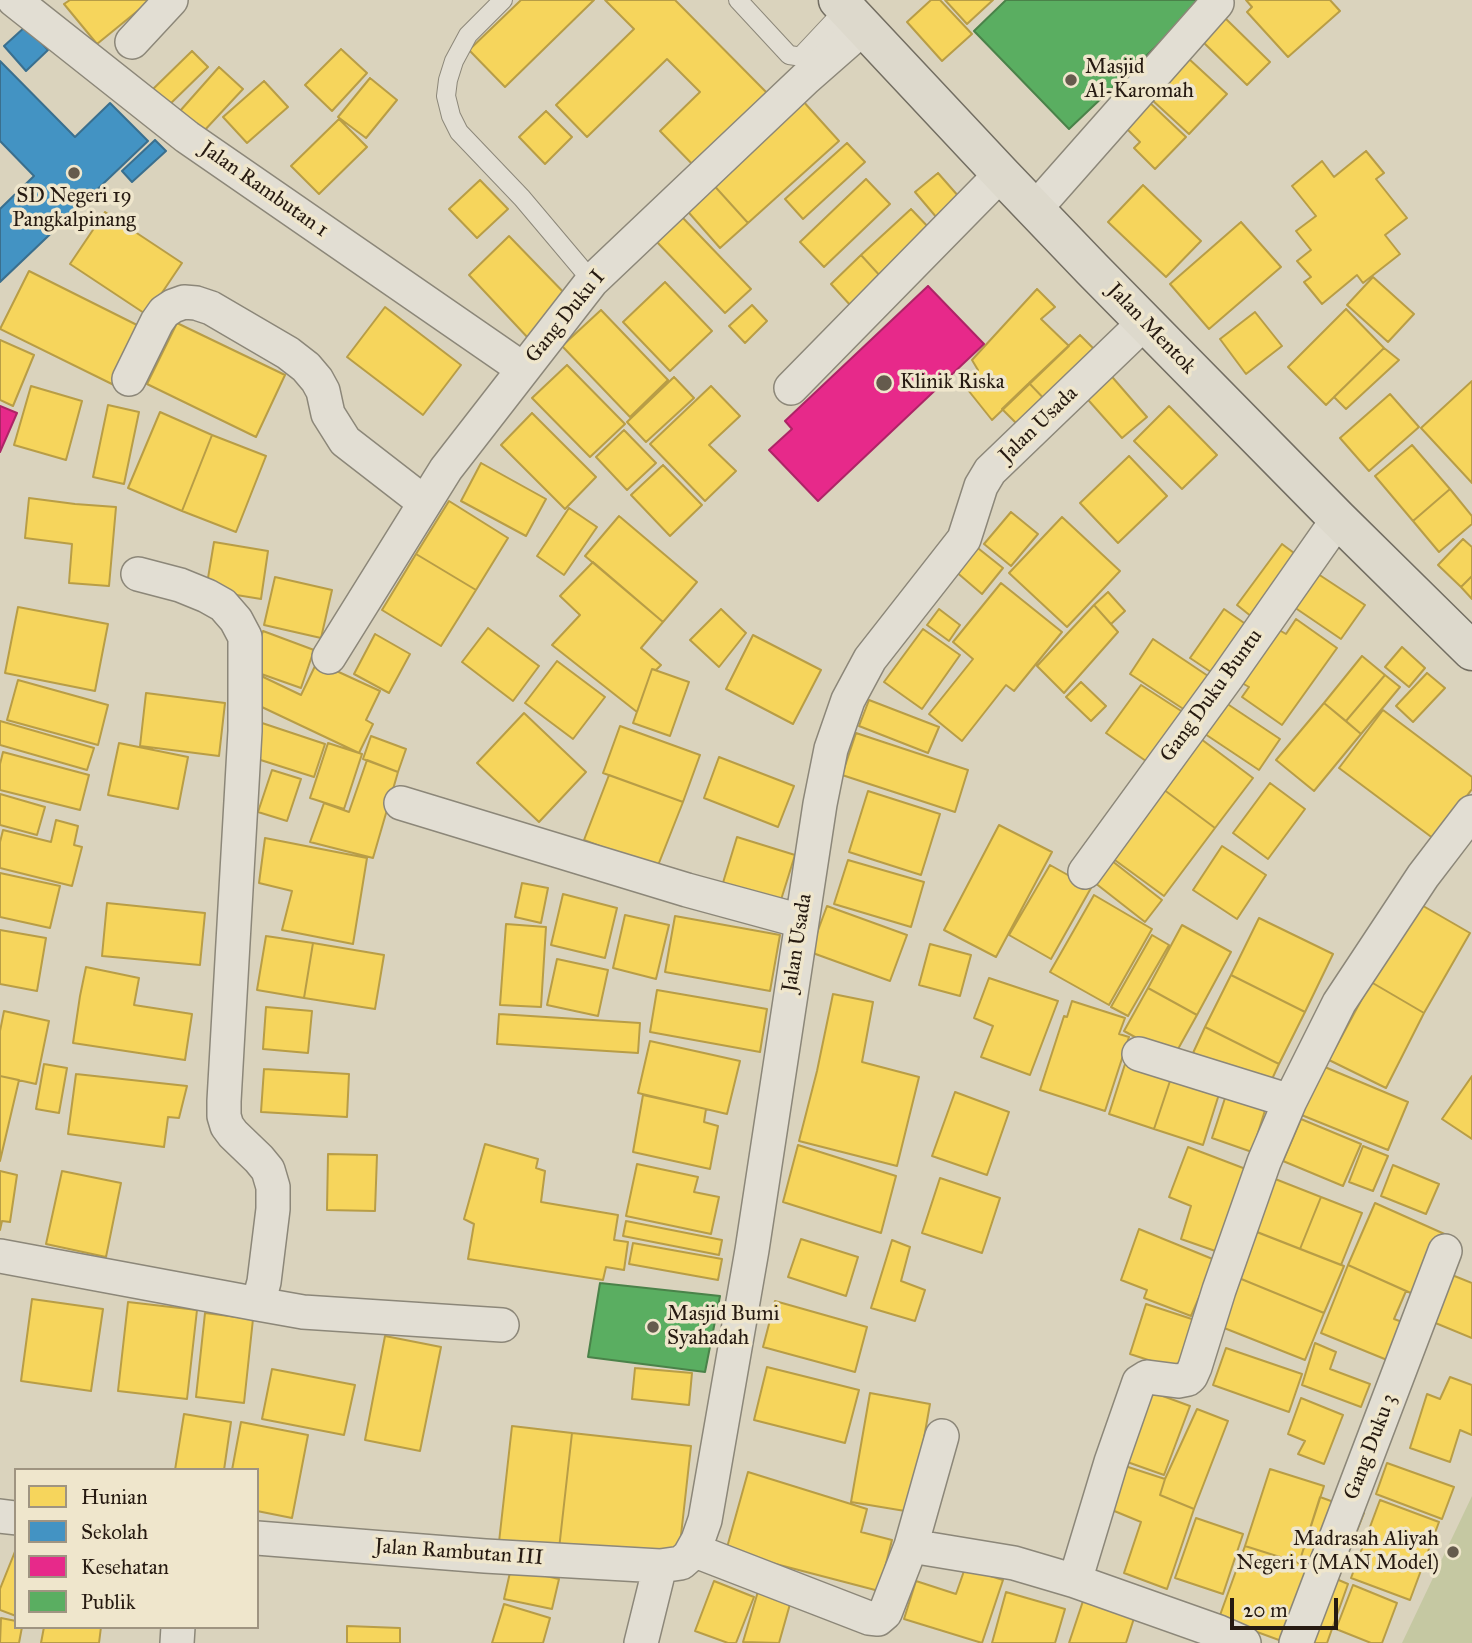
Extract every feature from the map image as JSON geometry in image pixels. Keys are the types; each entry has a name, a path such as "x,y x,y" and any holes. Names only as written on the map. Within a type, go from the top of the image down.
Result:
{"highway":[{"name":"Jalan Mentok","path":"851,9 1001,174 1338,519 1472,651"}],"street":[{"name":"Jalan Rambutan 1","path":"14,0 187,137 523,369"},
{"path":"132,42 171,0"},
{"path":"1035,209 1217,3"},
{"name":"Gang Duku I","path":"330,657 446,469 592,281 806,78 851,9"},
{"path":"790,387 1001,174"},
{"path":"129,379 164,312 184,302 211,309 288,353 306,367 323,391 328,414 345,441 425,503"},
{"name":"Jalan Usada","path":"693,1550 705,1520 831,749 848,700 870,659 964,539 981,486 990,471 1144,321"},
{"name":"Gang Duku Buntu","path":"1085,872 1338,519"},
{"path":"138,574 180,585 223,605 236,620 245,637 245,730 224,1116 233,1134 268,1170 272,1187 274,1209 264,1282 258,1304"},
{"path":"401,803 674,886 801,921"},
{"path":"1075,1581 1136,1387 1147,1377 1178,1381 1191,1376 1264,1162 1290,1101 1339,1003 1423,876 1472,812"},
{"path":"1139,1054 1290,1101"},
{"name":"Gang Duku 3","path":"1296,1643 1446,1251"},
{"path":"0,1256 303,1312 502,1325"},
{"path":"641,1643 660,1566 681,1563 693,1550 869,1618 878,1619 885,1614 911,1546 942,1436"},
{"name":"Jalan Rambutan III","path":"259,1538 485,1556 660,1566"},
{"path":"911,1546 1014,1563 1075,1581 1244,1643"}],"lane":[{"path":"503,0 468,35 454,61 446,96 451,116 459,132 522,198 592,281"},
{"path":"737,0 789,55 796,56 801,56 851,9"}],"green space":[{"name":"Madrasah Aliyah Negeri 1 (MAN Model)","path":"1472,1496 1472,1643 1402,1643"}],"building: Hunian":[{"path":"70,0 151,0 97,44 64,4"},
{"path":"521,0 594,0 505,87 469,50"},
{"path":"605,0 675,0 770,96 696,168 660,131 700,92 667,59 587,137 556,105 634,29"},
{"path":"931,0 940,0 972,34 942,61 907,22"},
{"path":"945,0 993,0 967,24"},
{"path":"1246,0 1330,0 1340,11 1288,57 1247,12 1252,7"},
{"path":"1225,18 1270,62 1247,85 1202,41"},
{"path":"341,49 367,73 332,111 305,85"},
{"path":"192,51 208,67 168,106 152,90"},
{"path":"1189,59 1227,94 1189,134 1151,99"},
{"path":"219,67 243,89 203,132 180,111"},
{"path":"370,78 397,100 366,138 338,117"},
{"path":"264,81 288,107 247,143 223,117"},
{"path":"802,100 839,141 748,223 710,181"},
{"path":"1148,101 1186,137 1155,169 1134,148 1140,142 1124,126"},
{"path":"546,111 572,137 545,164 519,137"},
{"path":"339,119 367,147 319,194 291,166"},
{"path":"847,143 865,162 803,219 785,199"},
{"path":"1366,151 1384,173 1376,179 1407,218 1385,235 1400,254 1363,283 1357,275 1322,304 1304,282 1311,277 1297,261 1311,250 1296,231 1316,216 1292,186 1322,161 1334,177"},
{"path":"938,173 960,198 937,218 915,192"},
{"path":"866,179 890,204 824,267 800,242"},
{"path":"480,180 508,209 477,238 449,209"},
{"path":"710,181 748,223 720,248 683,206"},
{"path":"1143,185 1201,241 1166,277 1108,222"},
{"path":"911,209 932,231 882,278 861,255"},
{"path":"105,212 182,263 147,315 70,264"},
{"path":"682,217 751,289 725,313 656,241"},
{"path":"1241,222 1281,267 1209,329 1170,284"},
{"path":"509,236 571,300 529,339 469,275"},
{"path":"861,255 882,278 851,306 831,284"},
{"path":"29,271 149,331 120,388 0,329"},
{"path":"1373,277 1414,314 1388,342 1347,305"},
{"path":"665,282 712,331 670,371 623,322"},
{"path":"1037,289 1055,307 1041,319 1069,346 992,420 964,385 978,370 972,360"},
{"path":"752,305 767,321 745,343 729,326"},
{"path":"385,307 461,365 423,415 347,357"},
{"path":"1346,309 1384,348 1326,405 1288,367"},
{"path":"601,310 668,380 630,417 562,346"},
{"path":"1255,312 1282,346 1246,374 1220,339"},
{"path":"177,323 285,375 256,437 147,384"},
{"path":"1080,335 1101,356 1050,405 1029,383"},
{"path":"0,340 34,355 13,406 0,400"},
{"path":"1384,348 1399,360 1346,409 1334,397"},
{"path":"567,365 625,424 590,457 532,398"},
{"path":"1107,371 1147,417 1122,438 1082,393"},
{"path":"674,377 694,398 646,442 627,422"},
{"path":"1472,381 1472,483 1421,428"},
{"path":"1029,383 1050,405 1023,430 1002,409"},
{"path":"31,386 82,401 66,460 14,445"},
{"path":"711,386 740,416 709,445 736,471 705,501 650,444"},
{"path":"1390,394 1419,427 1369,471 1340,438"},
{"path":"108,405 139,412 124,484 93,477"},
{"path":"1169,406 1217,455 1182,489 1134,441"},
{"path":"160,412 212,435 182,511 128,488"},
{"path":"532,413 596,477 565,509 501,445"},
{"path":"624,430 656,463 627,490 596,457"},
{"path":"212,435 266,456 236,532 182,511"},
{"path":"1412,445 1450,489 1413,521 1375,476"},
{"path":"1129,456 1167,496 1118,543 1080,503"},
{"path":"481,463 546,499 526,536 461,501"},
{"path":"663,465 702,505 670,536 631,495"},
{"path":"1450,489 1472,516 1472,524 1439,552 1413,521"},
{"path":"29,498 116,507 109,586 69,583 72,544 25,538"},
{"path":"449,501 508,538 476,590 416,554"},
{"path":"569,508 597,527 564,575 537,556"},
{"path":"1011,512 1038,534 1011,566 984,544"},
{"path":"619,516 697,582 663,622 585,556"},
{"path":"1062,517 1120,571 1067,627 1009,573"},
{"path":"1463,539 1472,547 1472,576 1461,587 1438,565"},
{"path":"214,542 268,551 261,599 206,590"},
{"path":"1282,544 1298,556 1252,617 1237,605"},
{"path":"974,545 1003,568 982,594 954,570"},
{"path":"416,554 476,590 441,646 382,610"},
{"path":"593,562 663,622 641,648 661,665 656,670 652,669 637,712 552,645 580,615 560,596"},
{"path":"1312,570 1365,605 1341,639 1288,603"},
{"path":"1472,576 1472,599 1461,587"},
{"path":"275,577 332,590 321,638 264,625"},
{"path":"1001,583 1062,632 1014,691 1006,685 962,741 929,714 973,659 953,642"},
{"path":"1108,592 1125,611 1111,624 1094,605"},
{"path":"1094,605 1118,632 1064,693 1037,666"},
{"path":"18,607 108,624 95,691 5,673"},
{"path":"721,609 746,633 719,667 690,640"},
{"path":"939,609 960,625 949,641 927,625"},
{"path":"1224,609 1247,625 1214,674 1190,658"},
{"path":"1296,619 1337,648 1282,725 1242,697 1249,687 1233,678 1267,623 1286,634"},
{"path":"488,628 539,666 513,701 462,662"},
{"path":"923,629 960,655 922,709 884,682"},
{"path":"263,631 314,650 301,688 250,670"},
{"path":"375,634 410,654 389,693 354,674"},
{"path":"753,635 821,670 793,724 726,689"},
{"path":"1153,639 1214,680 1191,714 1130,674"},
{"path":"1402,647 1425,668 1409,687 1385,667"},
{"path":"1362,656 1385,675 1346,721 1324,703"},
{"path":"557,661 605,697 573,739 525,703"},
{"path":"317,662 380,691 366,720 373,724 359,753 247,700 259,675 301,695"},
{"path":"652,669 689,682 670,736 633,723"},
{"path":"1427,673 1445,688 1413,722 1396,706"},
{"path":"1385,675 1400,687 1361,734 1346,721"},
{"path":"18,680 108,705 98,745 7,720"},
{"path":"1081,682 1106,706 1091,721 1066,697"},
{"path":"1141,685 1189,716 1153,766 1106,733"},
{"path":"146,693 225,703 219,756 140,746"},
{"path":"1220,699 1280,739 1259,770 1199,730"},
{"path":"869,700 939,727 928,753 859,726"},
{"path":"1324,703 1361,734 1314,791 1276,760"},
{"path":"1383,710 1472,777 1472,789 1434,839 1339,768"},
{"path":"524,713 586,772 539,822 477,763"},
{"path":"0,721 94,748 87,770 0,745"},
{"path":"259,722 325,744 314,777 248,756"},
{"path":"620,726 700,755 683,802 603,773"},
{"path":"856,733 968,770 955,812 842,775"},
{"path":"371,736 406,749 398,772 363,759"},
{"path":"1197,736 1253,778 1215,828 1159,786"},
{"path":"119,743 188,757 178,809 108,795"},
{"path":"328,743 362,754 344,809 310,798"},
{"path":"3,752 89,775 80,810 0,790"},
{"path":"719,757 794,786 778,827 704,798"},
{"path":"367,760 398,772 373,858 310,842 324,803 349,812"},
{"path":"272,770 301,779 287,821 258,812"},
{"path":"609,775 683,802 657,868 584,840"},
{"path":"1270,783 1305,809 1268,859 1233,833"},
{"path":"1159,786 1215,828 1164,896 1108,855"},
{"path":"868,791 940,814 921,875 849,852"},
{"path":"0,794 45,807 37,835 0,825"},
{"path":"56,820 78,826 74,845 82,847 72,886 0,868 3,830 51,842"},
{"path":"999,825 1052,852 996,957 944,930"},
{"path":"737,837 795,855 780,903 722,886"},
{"path":"265,838 367,858 353,944 282,930 292,891 259,883"},
{"path":"1222,846 1266,875 1237,919 1193,890"},
{"path":"1107,857 1162,900 1145,922 1090,879"},
{"path":"848,860 924,882 911,927 834,904"},
{"path":"1050,865 1091,888 1051,959 1009,935"},
{"path":"0,873 60,886 50,928 0,917"},
{"path":"522,883 548,888 541,923 515,917"},
{"path":"563,894 617,908 605,958 551,945"},
{"path":"1094,895 1152,929 1109,1005 1050,972"},
{"path":"107,903 205,913 200,965 102,956"},
{"path":"1418,903 1470,933 1424,1013 1371,982"},
{"path":"827,906 907,935 890,981 810,952"},
{"path":"625,915 669,925 656,979 613,968"},
{"path":"675,916 780,935 770,991 665,972"},
{"path":"1259,918 1333,954 1305,1012 1231,975"},
{"path":"506,924 546,927 541,1007 500,1005"},
{"path":"1182,925 1231,952 1197,1015 1148,988"},
{"path":"0,930 46,938 37,991 0,984"},
{"path":"1152,935 1169,945 1128,1016 1111,1007"},
{"path":"266,936 313,943 304,998 257,990"},
{"path":"313,943 384,955 375,1009 304,998"},
{"path":"930,944 971,955 960,996 919,985"},
{"path":"557,959 608,970 598,1016 547,1005"},
{"path":"86,967 139,978 134,1005 192,1014 185,1060 73,1043"},
{"path":"1231,975 1305,1012 1279,1064 1205,1027"},
{"path":"989,978 1058,1001 1030,1075 981,1057 993,1026 974,1018"},
{"path":"1371,982 1424,1013 1386,1088 1329,1060"},
{"path":"1148,988 1197,1015 1173,1058 1124,1031"},
{"path":"657,990 767,1009 760,1052 650,1032"},
{"path":"833,994 873,1002 862,1062 919,1077 897,1166 799,1141"},
{"path":"1072,1001 1125,1018 1119,1034 1129,1037 1105,1111 1040,1090 1064,1016 1067,1017"},
{"path":"266,1007 312,1011 308,1053 263,1049"},
{"path":"4,1011 49,1021 36,1084 0,1076 0,1031"},
{"path":"499,1014 640,1023 638,1053 497,1044"},
{"path":"1205,1027 1279,1064 1267,1090 1193,1053"},
{"path":"650,1041 740,1061 727,1114 638,1093"},
{"path":"1126,1061 1172,1075 1154,1129 1109,1114"},
{"path":"44,1064 67,1068 59,1113 36,1109"},
{"path":"1320,1065 1408,1102 1388,1150 1299,1114"},
{"path":"264,1069 349,1074 347,1117 261,1112"},
{"path":"76,1074 187,1086 179,1118 168,1117 164,1147 68,1134"},
{"path":"1172,1075 1220,1091 1203,1145 1154,1129"},
{"path":"0,1076 19,1080 0,1161"},
{"path":"1472,1076 1472,1139 1442,1119"},
{"path":"955,1092 1009,1112 987,1175 932,1156"},
{"path":"1227,1092 1267,1104 1252,1152 1212,1138"},
{"path":"643,1095 706,1109 704,1122 718,1126 710,1169 633,1152"},
{"path":"1301,1119 1361,1144 1343,1186 1283,1161"},
{"path":"485,1144 538,1159 536,1168 545,1171 541,1202 618,1215 614,1240 628,1242 624,1270 606,1267 603,1280 468,1259 474,1224 464,1219"},
{"path":"798,1145 896,1176 881,1233 783,1202"},
{"path":"1363,1146 1388,1156 1373,1191 1349,1182"},
{"path":"1188,1147 1251,1171 1221,1253 1181,1239 1191,1206 1169,1197"},
{"path":"328,1154 377,1155 375,1211 327,1210"},
{"path":"637,1164 698,1177 694,1192 719,1197 711,1234 626,1216"},
{"path":"1393,1165 1439,1184 1426,1214 1381,1196"},
{"path":"0,1171 17,1175 10,1222 2,1221 0,1230"},
{"path":"62,1171 121,1183 106,1257 46,1244"},
{"path":"1265,1175 1321,1197 1300,1249 1244,1227"},
{"path":"940,1178 1000,1198 982,1253 922,1233"},
{"path":"1321,1197 1362,1213 1341,1265 1300,1249"},
{"path":"1375,1203 1449,1236 1422,1298 1348,1265"},
{"path":"626,1221 722,1240 719,1255 623,1236"},
{"path":"1139,1229 1215,1260 1191,1316 1144,1298 1147,1290 1121,1280"},
{"path":"1252,1230 1344,1266 1324,1313 1234,1276"},
{"path":"801,1239 858,1257 846,1296 788,1277"},
{"path":"892,1240 910,1247 901,1281 925,1290 915,1321 871,1308"},
{"path":"633,1243 722,1259 718,1280 629,1264"},
{"path":"1348,1265 1406,1291 1394,1319 1430,1332 1414,1371 1321,1333"},
{"path":"1452,1275 1472,1283 1472,1338 1433,1322"},
{"path":"1234,1276 1324,1313 1305,1360 1214,1324"},
{"path":"32,1299 103,1309 91,1391 21,1381"},
{"path":"775,1301 867,1327 855,1372 763,1347"},
{"path":"128,1302 197,1310 187,1399 118,1391"},
{"path":"1146,1304 1204,1323 1188,1373 1130,1354"},
{"path":"205,1313 253,1319 244,1403 196,1397"},
{"path":"385,1336 441,1347 420,1451 365,1440"},
{"path":"1315,1343 1336,1352 1330,1369 1370,1384 1361,1407 1302,1385"},
{"path":"1226,1348 1302,1374 1289,1412 1213,1385"},
{"path":"767,1367 859,1390 845,1443 754,1420"},
{"path":"635,1368 692,1373 689,1405 632,1399"},
{"path":"272,1369 355,1385 344,1435 262,1419"},
{"path":"1450,1377 1472,1385 1472,1435 1460,1430 1450,1462 1410,1448 1427,1394 1440,1399"},
{"path":"1141,1388 1190,1406 1164,1475 1116,1458"},
{"path":"870,1393 930,1404 911,1512 851,1502"},
{"path":"1301,1398 1343,1415 1324,1464 1298,1454 1305,1441 1288,1434"},
{"path":"1197,1409 1228,1421 1194,1509 1160,1495"},
{"path":"184,1414 231,1422 224,1468 175,1468"},
{"path":"241,1422 308,1435 292,1518 259,1511 259,1468 232,1468"},
{"path":"512,1426 572,1433 559,1549 499,1542"},
{"path":"572,1433 691,1446 678,1562 559,1549"},
{"path":"1387,1463 1454,1487 1442,1519 1376,1494"},
{"path":"1122,1465 1165,1479 1160,1495 1194,1509 1167,1589 1124,1573 1141,1522 1107,1508"},
{"path":"1270,1469 1324,1486 1299,1563 1245,1546"},
{"path":"748,1472 867,1509 861,1532 892,1540 879,1591 726,1551"},
{"path":"1320,1497 1364,1513 1338,1579 1299,1563"},
{"path":"1380,1500 1439,1522 1410,1600 1351,1578"},
{"path":"1196,1518 1243,1534 1223,1594 1175,1578"},
{"path":"1245,1546 1299,1563 1348,1584 1327,1643 1287,1643 1219,1618"},
{"path":"14,1554 14,1615 0,1610 0,1589"},
{"path":"511,1568 559,1579 552,1609 504,1599"},
{"path":"965,1568 1003,1580 982,1643 904,1619 916,1581 956,1594"},
{"path":"714,1581 754,1597 736,1643 728,1643 695,1631"},
{"path":"1353,1585 1397,1603 1382,1643 1371,1643 1336,1629"},
{"path":"759,1588 792,1597 779,1643 743,1642"},
{"path":"1006,1592 1065,1609 1055,1643 992,1643"},
{"path":"1085,1595 1136,1612 1126,1643 1069,1643"},
{"path":"504,1604 550,1618 543,1643 492,1643"},
{"path":"1,1618 14,1621 14,1629 22,1629 19,1643 0,1643"},
{"path":"347,1626 400,1628 400,1643 347,1643"},
{"path":"44,1629 101,1629 99,1643 41,1643"}],"building: Sekolah":[{"path":"26,26 48,50 26,71 4,46"},
{"path":"0,61 75,137 110,103 148,141 0,282 0,209 34,176 0,141"},
{"path":"155,140 166,151 132,182 122,171"}],"building: Kesehatan":[{"name":"Klinik Riska","path":"928,286 984,344 818,501 769,450 792,429 785,421"},
{"path":"0,406 17,413 0,452"}],"building: Publik":[{"name":"Masjid Al-Karomah","path":"1006,0 1205,0 1069,129 974,31"},
{"name":"Masjid Bumi Syahadah","path":"600,1283 720,1296 705,1372 588,1357"}],"place":[{"name":"Masjid Al-Karomah","path":"1071,80"},
{"name":"SD Negeri 19 Pangkalpinang","path":"74,173"},
{"name":"Klinik Riska","path":"884,383"},
{"name":"Masjid Bumi Syahadah","path":"653,1327"},
{"name":"Madrasah Aliyah Negeri 1 (MAN Model)","path":"1453,1552"}]}
